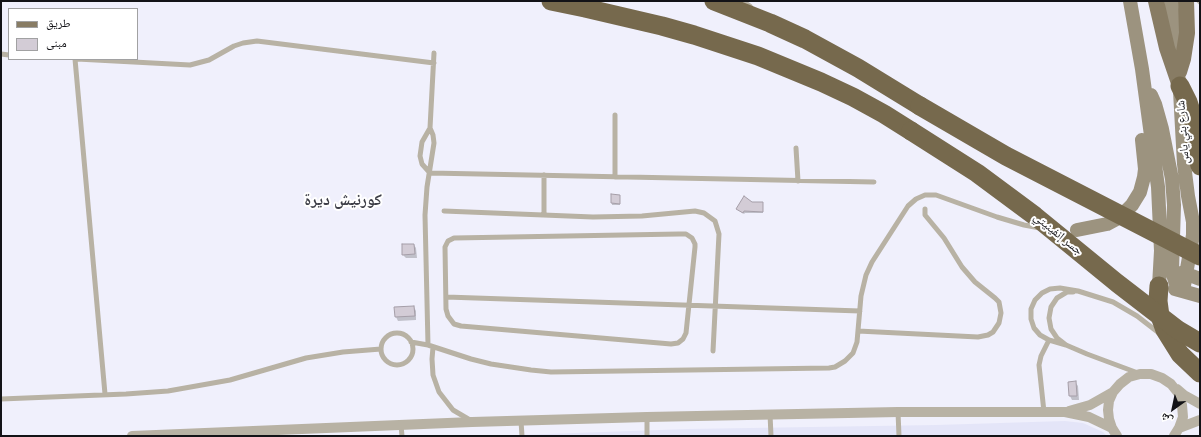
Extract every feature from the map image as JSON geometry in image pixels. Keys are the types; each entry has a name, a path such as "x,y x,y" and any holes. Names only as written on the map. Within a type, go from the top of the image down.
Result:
{"highway":[{"name":"جسر إنفينيتي","path":"551,1 662,26 758,56 846,94 884,114 977,173 1035,216 1117,284 1178,330 1200,343"},
{"path":"714,1 785,30 858,68 1195,268"},
{"path":"1179,79 1191,111 1195,144 1200,166"},
{"path":"1168,277 1158,301 1160,316 1172,343 1180,354 1200,373"}],"main road":[{"path":"1130,1 1143,80 1155,104 1168,154 1174,205 1166,253 1168,277 1183,291 1200,296"},
{"path":"1156,1 1167,48 1179,79"},
{"name":"شارع بني ياس","path":"1171,1 1188,196 1193,222 1195,268 1183,291"},
{"path":"1179,79 1187,33 1186,1"},
{"path":"1071,230 1107,224 1120,217 1132,206 1140,192 1145,169 1139,112 1143,80"},
{"path":"1188,196 1200,213"},
{"path":"1166,253 1195,268"},
{"path":"1166,253 1168,277"},
{"path":"1168,277 1195,268"}],"street":[{"path":"1114,432 1108,419 1109,401 1113,392 1129,377 1140,374 1151,374 1162,378 1172,384 1184,395 1200,404"},
{"path":"1172,384 1179,394 1182,405 1183,416 1177,432"},
{"path":"1065,412 1090,405 1113,392"},
{"path":"132,436 271,433 472,422 898,412 1065,412 1089,418 1114,432"},
{"path":"1177,432 1200,420"}],"lane":[{"path":"742,1 785,30"},
{"path":"95,60 190,65 209,60 234,46 257,41 434,63"},
{"path":"434,54 430,128 422,142 420,156 422,164 430,173 874,182"},
{"path":"76,60 105,394"},
{"path":"615,115 615,177"},
{"path":"430,128 434,143 425,215 433,375 439,392 453,410 472,422"},
{"path":"796,148 798,181"},
{"path":"544,175 544,215"},
{"path":"411,342 431,346 491,364 551,372 835,367 849,358 855,348 864,282 872,262 908,206 920,196 936,195 1024,225 1050,230 1071,230"},
{"path":"858,331 978,337 988,335 993,332 999,323 1001,313 999,302 975,282 962,267 944,238 925,214 925,209"},
{"path":"444,211 617,217 695,211 704,213 715,221 719,234 713,351"},
{"path":"682,234 689,236 695,244 685,336 678,343 671,344 461,326 452,322 448,316 446,297 446,247 448,241 454,238 682,234"},
{"path":"1140,374 1066,345 1049,340 1040,335 1034,328 1031,319 1035,300 1042,293 1050,289 1060,288 1096,296 1113,302 1129,311 1172,343"},
{"path":"1066,345 1057,338 1051,329 1048,318 1051,307 1057,298 1067,292 1078,291"},
{"path":"446,297 860,311"},
{"path":"396,333 405,335 411,342 413,347 411,356 405,363 400,365 386,362 381,354 381,344 387,336 396,333"},
{"path":"1044,412 1039,365 1041,356 1049,340"},
{"path":"1,399 147,393 189,388 230,380 306,358 343,352 381,349"},
{"path":"898,412 899,436"},
{"path":"770,414 771,436"},
{"path":"647,417 647,436"},
{"path":"521,421 522,436"},
{"path":"401,425 402,436"}],"shaded area":[{"path":"1065,421 1083,423 1103,432 1107,436 491,436 687,429 936,425"}],"building":[{"path":"611,194 620,195 620,204 611,203"},
{"path":"744,196 752,202 763,202 763,212 744,211 743,213 736,209"},
{"path":"402,244 414,244 415,254 402,255"},
{"path":"414,306 415,316 395,317 394,307"},
{"path":"1076,381 1077,396 1069,396 1068,382"}],"district":[{"name":"كورنيش ديرة","path":"343,200"}]}
